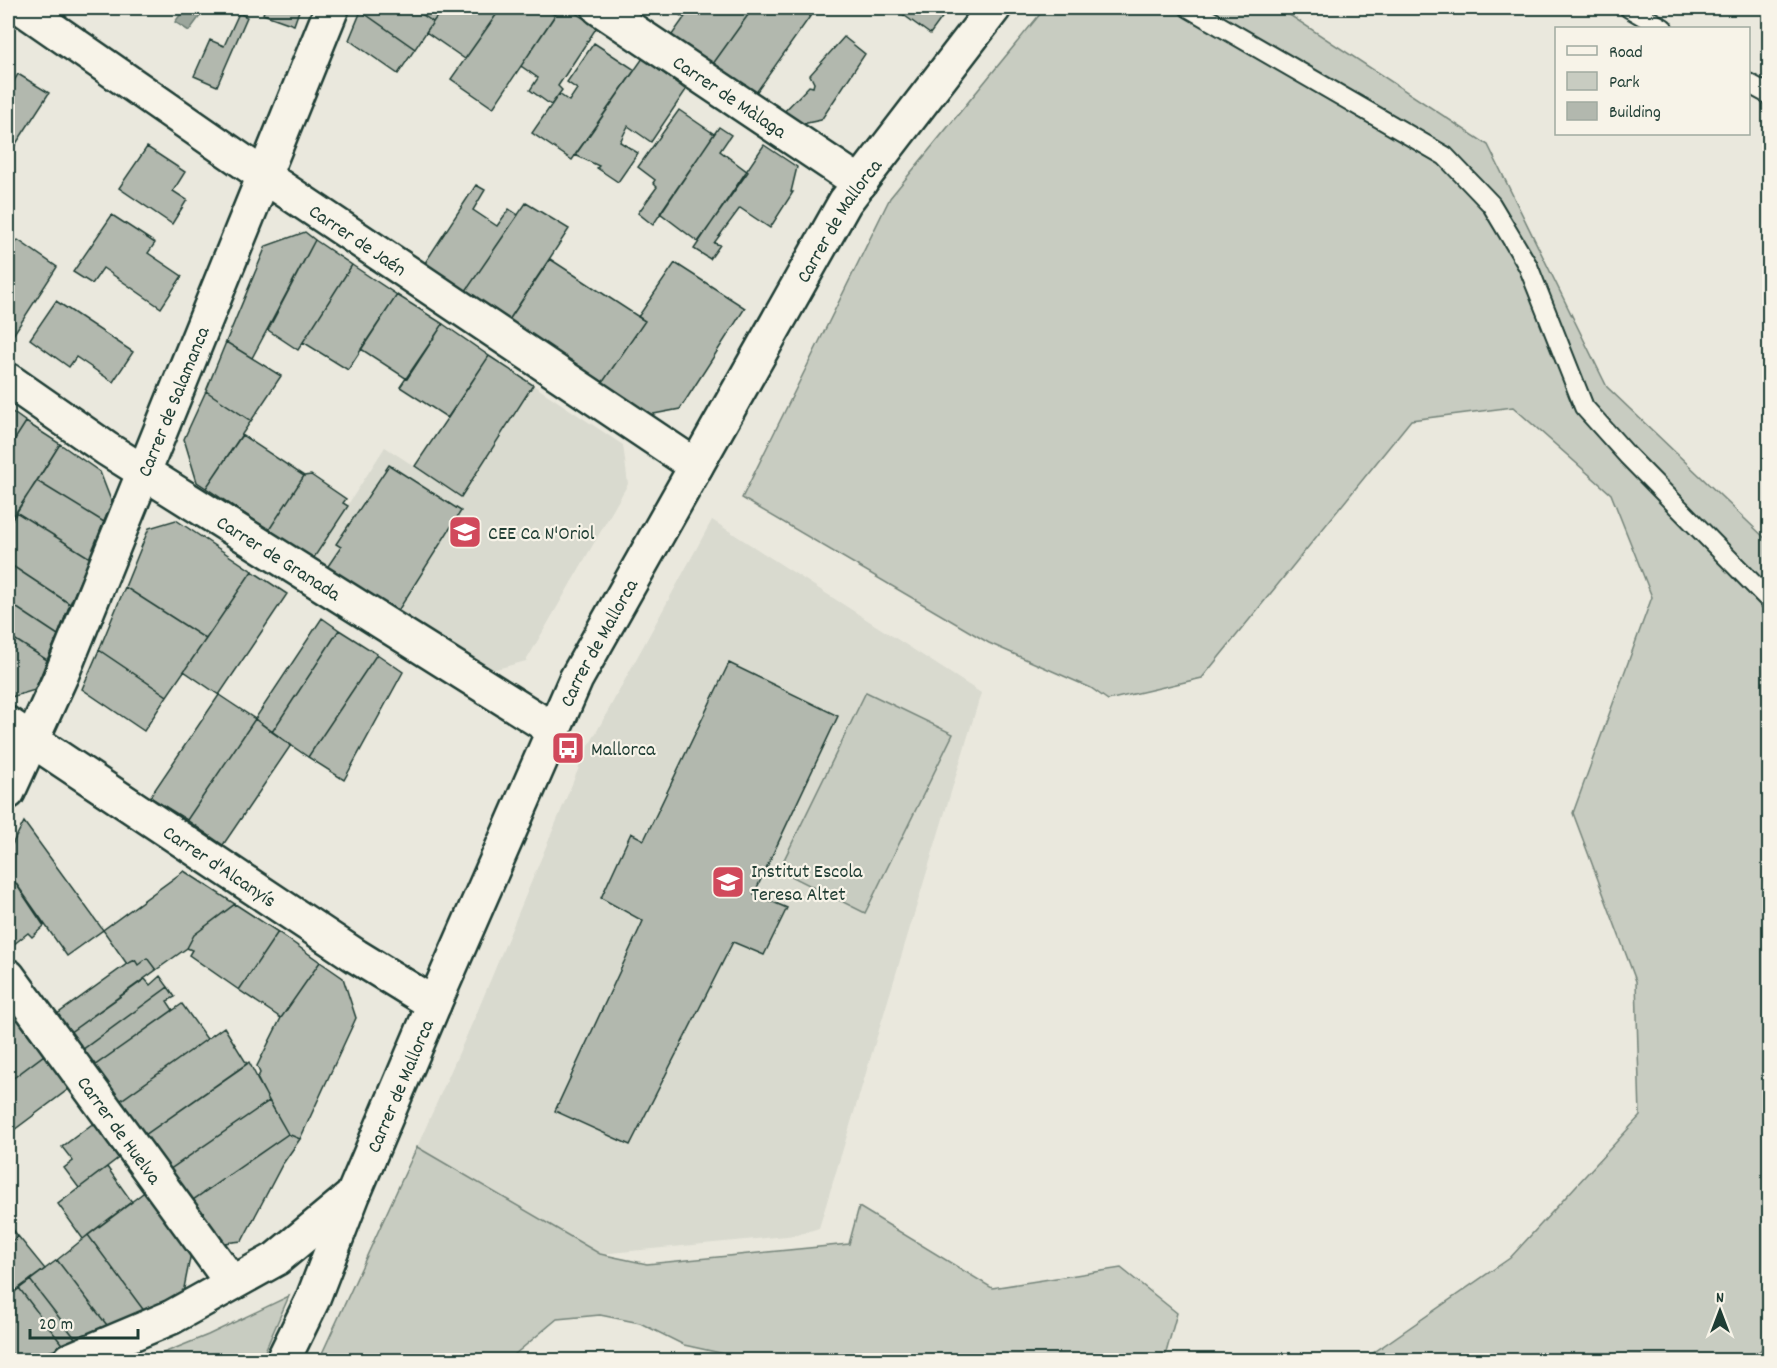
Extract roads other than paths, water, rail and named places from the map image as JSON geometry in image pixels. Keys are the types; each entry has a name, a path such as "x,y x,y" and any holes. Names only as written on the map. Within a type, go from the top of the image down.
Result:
{"street":[{"name":"Carrer de Jaén","path":"22,8 264,176 696,466"},
{"name":"Carrer de Salamanca","path":"8,792 20,731 61,676 332,8"},
{"name":"Carrer de Màlaga","path":"599,8 860,183"},
{"name":"Carrer de Mallorca","path":"283,1360 312,1301 353,1195 576,679 845,202 994,8"},
{"name":"Carrer de Granada","path":"8,381 145,473 554,730"},
{"name":"Carrer d'Alcanyís","path":"20,731 346,950 434,1005"},
{"name":"Carrer de Huelva","path":"8,976 232,1283"},
{"path":"70,1360 172,1317 276,1259 353,1195"}],"lane":[{"path":"1189,8 1445,156 1491,204 1528,266 1584,407 1628,456 1770,601"},
{"path":"1629,8 1661,27"},
{"path":"1750,84 1770,95"}],"place":[{"name":"CEE Ca N'Oriol","path":"465,532"},
{"name":"Mallorca","path":"568,748"},
{"name":"Institut Escola Teresa Altet","path":"728,882"}]}
